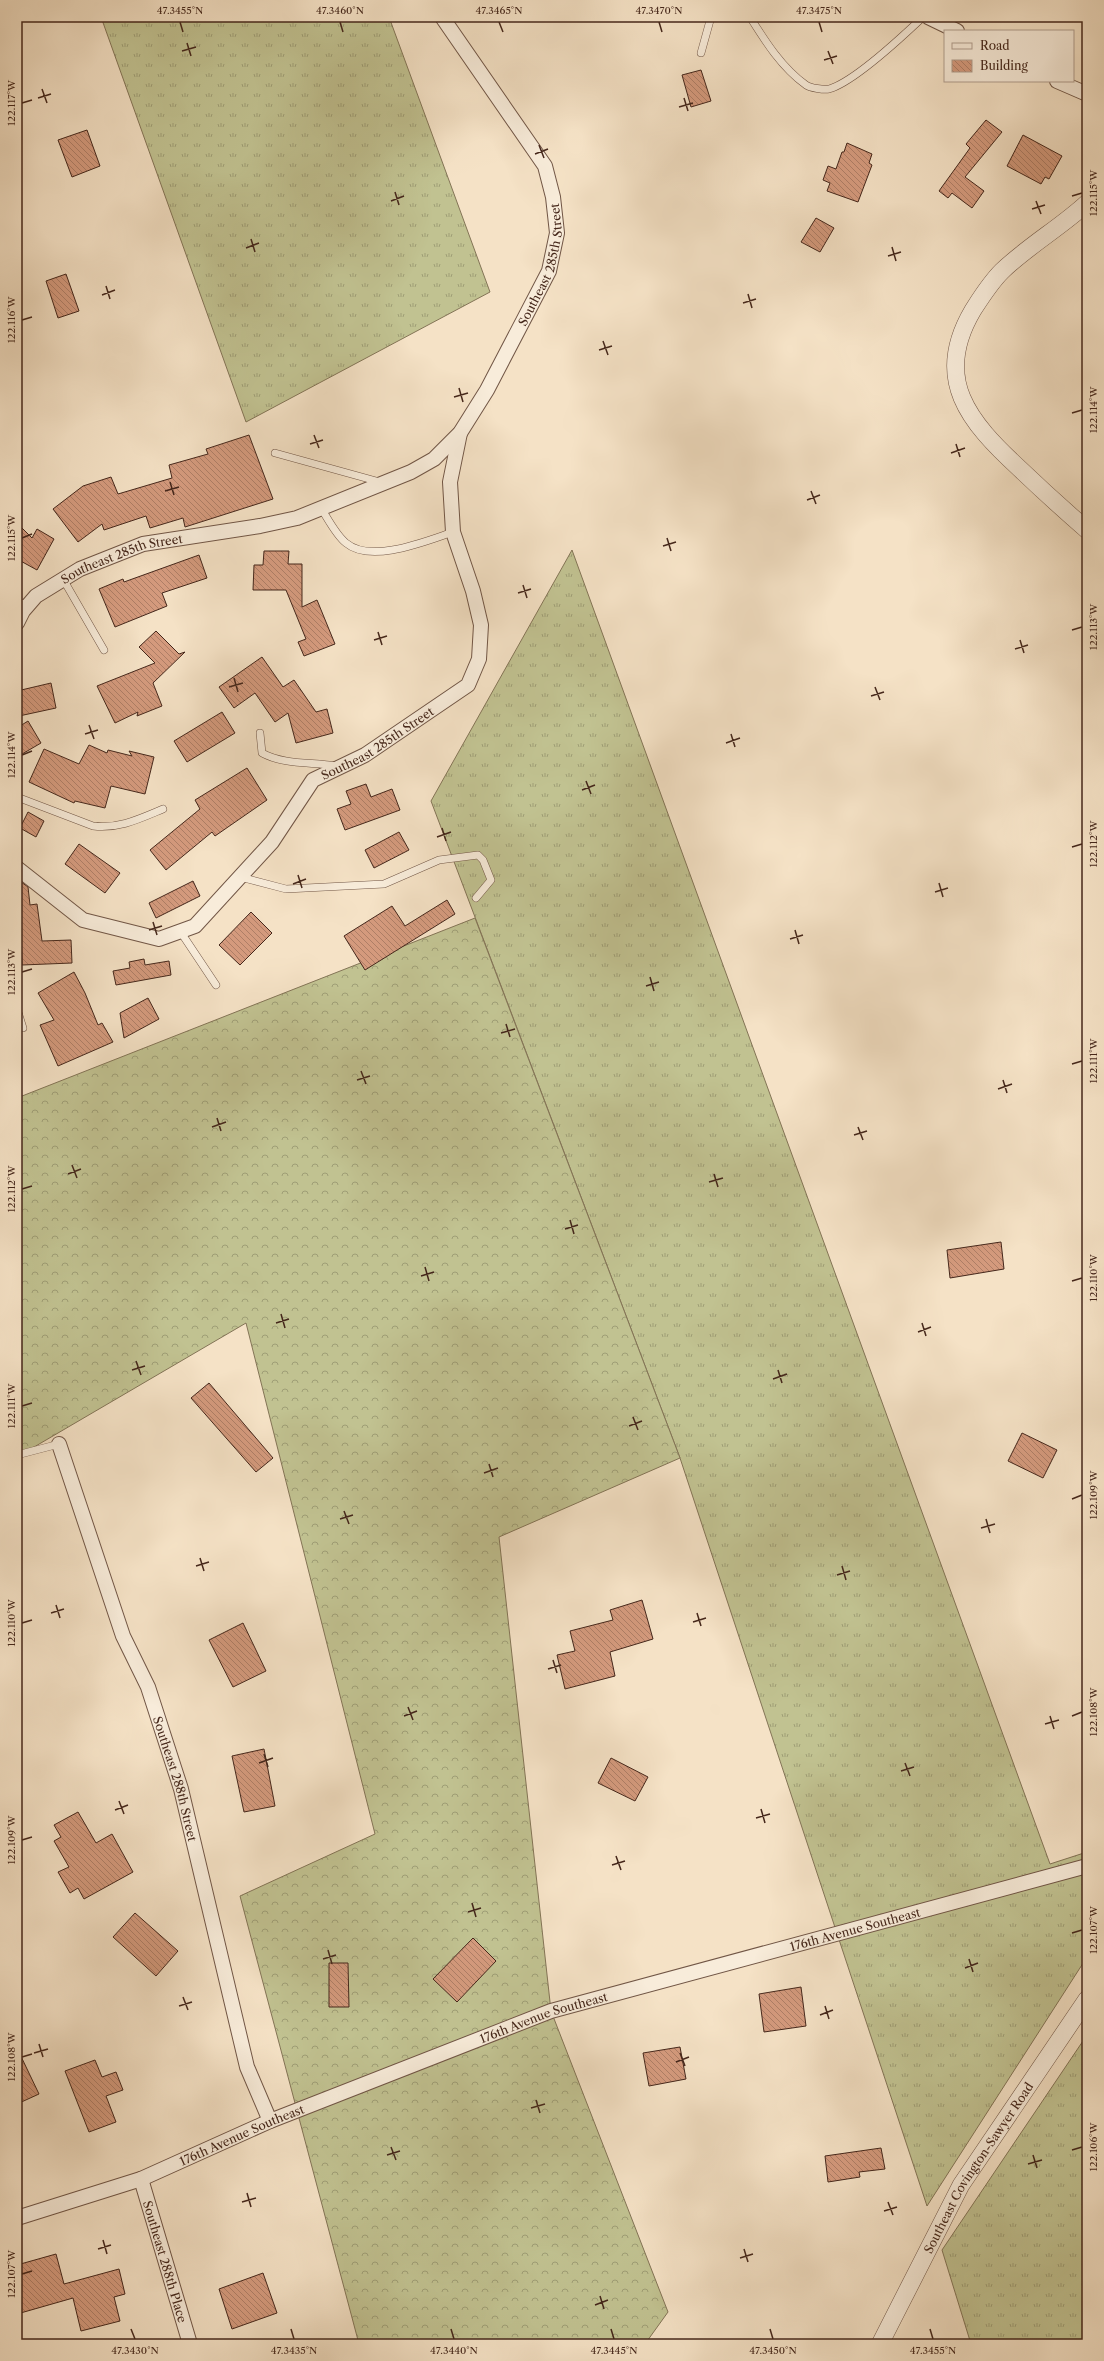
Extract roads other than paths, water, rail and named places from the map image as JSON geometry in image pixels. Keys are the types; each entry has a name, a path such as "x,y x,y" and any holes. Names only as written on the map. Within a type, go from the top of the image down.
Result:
{"street":[{"name":"Southeast 285th Street","path":"17,623 22,603 80,569 143,544 260,526 297,518 383,483 434,459 460,433 487,390 549,271 557,233 553,197 544,166 442,17"},
{"path":"928,17 954,30"},
{"path":"1059,82 1087,94"},
{"path":"1087,202 1002,271 985,291 963,328 957,346 956,368 960,392 967,411 982,432 997,448 1087,530"},
{"name":"Southeast 285th Street","path":"17,868 83,920 159,939 195,926 272,842 313,780 365,755 468,685 479,659 481,625 473,591 453,532 450,482 460,433"},
{"name":"Southeast 288th Street","path":"59,1444 123,1636 148,1687 178,1781 247,2067 270,2121"},
{"name":"176th Avenue Southeast","path":"17,2218 141,2178 270,2121 551,2012 1087,1866"},
{"name":"Southeast Covington-Sawyer Road","path":"880,2344 961,2185 1087,1999"},
{"name":"Southeast 288th Place","path":"141,2178 190,2344"}],"lane":[{"path":"702,53 711,17"},
{"path":"750,17 772,52 806,86 827,90 842,84 900,40 923,17"},
{"path":"274,453 383,483"},
{"path":"321,508 346,543 362,551 387,551 453,532"},
{"path":"63,579 104,650"},
{"path":"260,734 262,753 270,757 288,761 340,767"},
{"path":"17,797 93,826 104,828 124,825 163,809"},
{"path":"240,877 286,889 384,884 439,860 478,855 483,860 491,880 476,898"},
{"path":"180,932 216,985"},
{"path":"17,1009 23,1028"},
{"path":"17,1455 59,1444"}]}
